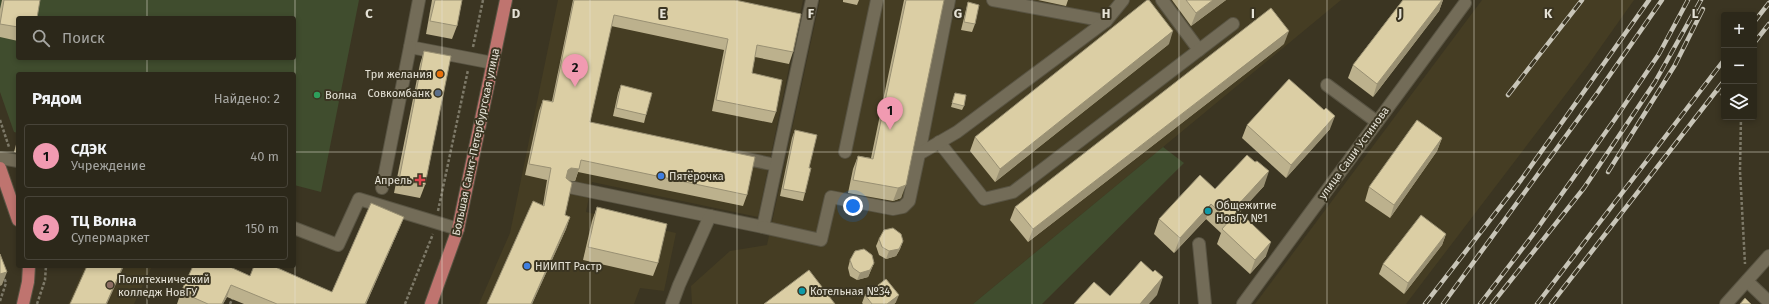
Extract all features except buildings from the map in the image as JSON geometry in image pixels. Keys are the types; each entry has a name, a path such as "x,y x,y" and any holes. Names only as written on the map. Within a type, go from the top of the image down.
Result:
{"main road":[{"name":"Большая Санкт-Петербургская улица","path":"431,304 458,229 506,0"},
{"path":"0,168 16,209"},
{"path":"23,304 28,282 28,268"}],"street":[{"path":"382,188 420,0"},
{"path":"763,228 812,0"},
{"path":"845,152 877,0"},
{"path":"569,187 821,240 831,196 893,209 903,207 909,201 949,0"},
{"path":"993,0 1106,21"},
{"path":"919,154 957,132 1106,21 1123,0"},
{"path":"1162,0 1199,50"},
{"name":"улица Саши Устинова","path":"1243,304 1465,3"},
{"path":"939,142 984,199 1013,192 1233,24"},
{"path":"410,47 493,63"},
{"path":"1327,85 1376,122"},
{"path":"723,154 776,165"},
{"path":"0,158 16,161"},
{"path":"296,229 338,245 359,199 458,229"},
{"path":"672,304 710,216"},
{"path":"1199,244 1205,304"},
{"path":"1726,304 1769,256"},
{"path":"1746,281 1767,298"}],"path":[{"path":"405,304 433,233 483,0"},
{"path":"1717,90 1721,94"},
{"path":"1742,120 1740,171 1746,281"},
{"path":"37,304 45,280 46,268"},
{"path":"0,301 6,283 2,273"},
{"path":"230,304 235,291"}],"shaded area":[{"path":"558,0 803,0 758,217 592,182 586,212 676,233 664,291 640,288 634,304 479,304 510,233"},
{"path":"820,0 1341,0 973,304 692,304 691,286 730,251 767,245"},
{"path":"1482,0 1634,0 1588,65 1406,304 1255,304"},
{"name":"Политехнический колледж НовГУ","path":"84,268 151,268 134,304 68,304"}],"green space":[{"name":"Волна","path":"0,0 359,0 321,192 296,186 296,72 16,72 16,132 14,132 0,92"},
{"path":"1163,147 1184,163 1042,304 973,304"}],"railway":[{"path":"1508,95 1582,0"},
{"path":"1425,304 1521,180 1649,0"},
{"path":"1443,304 1598,92 1662,0"},
{"path":"1480,304 1532,236 1615,119 1659,54 1688,0"},
{"path":"1492,304 1584,188 1655,82 1701,0"},
{"path":"1757,18 1769,3"},
{"path":"1608,172 1675,65 1703,9"},
{"path":"1757,39 1769,24"},
{"path":"1537,304 1721,64"},
{"path":"1551,304 1722,84"}],"place":[{"name":"Три желания","path":"440,74"},
{"name":"ТЦ Волна","path":"575,87"},
{"name":"Совкомбанк","path":"438,93"},
{"name":"Волна","path":"317,95"},
{"name":"СДЭК","path":"890,130"},
{"name":"Пятёрочка","path":"661,176"},
{"name":"Апрель","path":"420,180"},
{"name":"Общежитие НовГУ №1","path":"1208,211"},
{"name":"НИИПТ Растр","path":"527,266"},
{"name":"Политехнический колледж НовГУ","path":"110,285"},
{"name":"Котельная №34","path":"802,291"}]}
